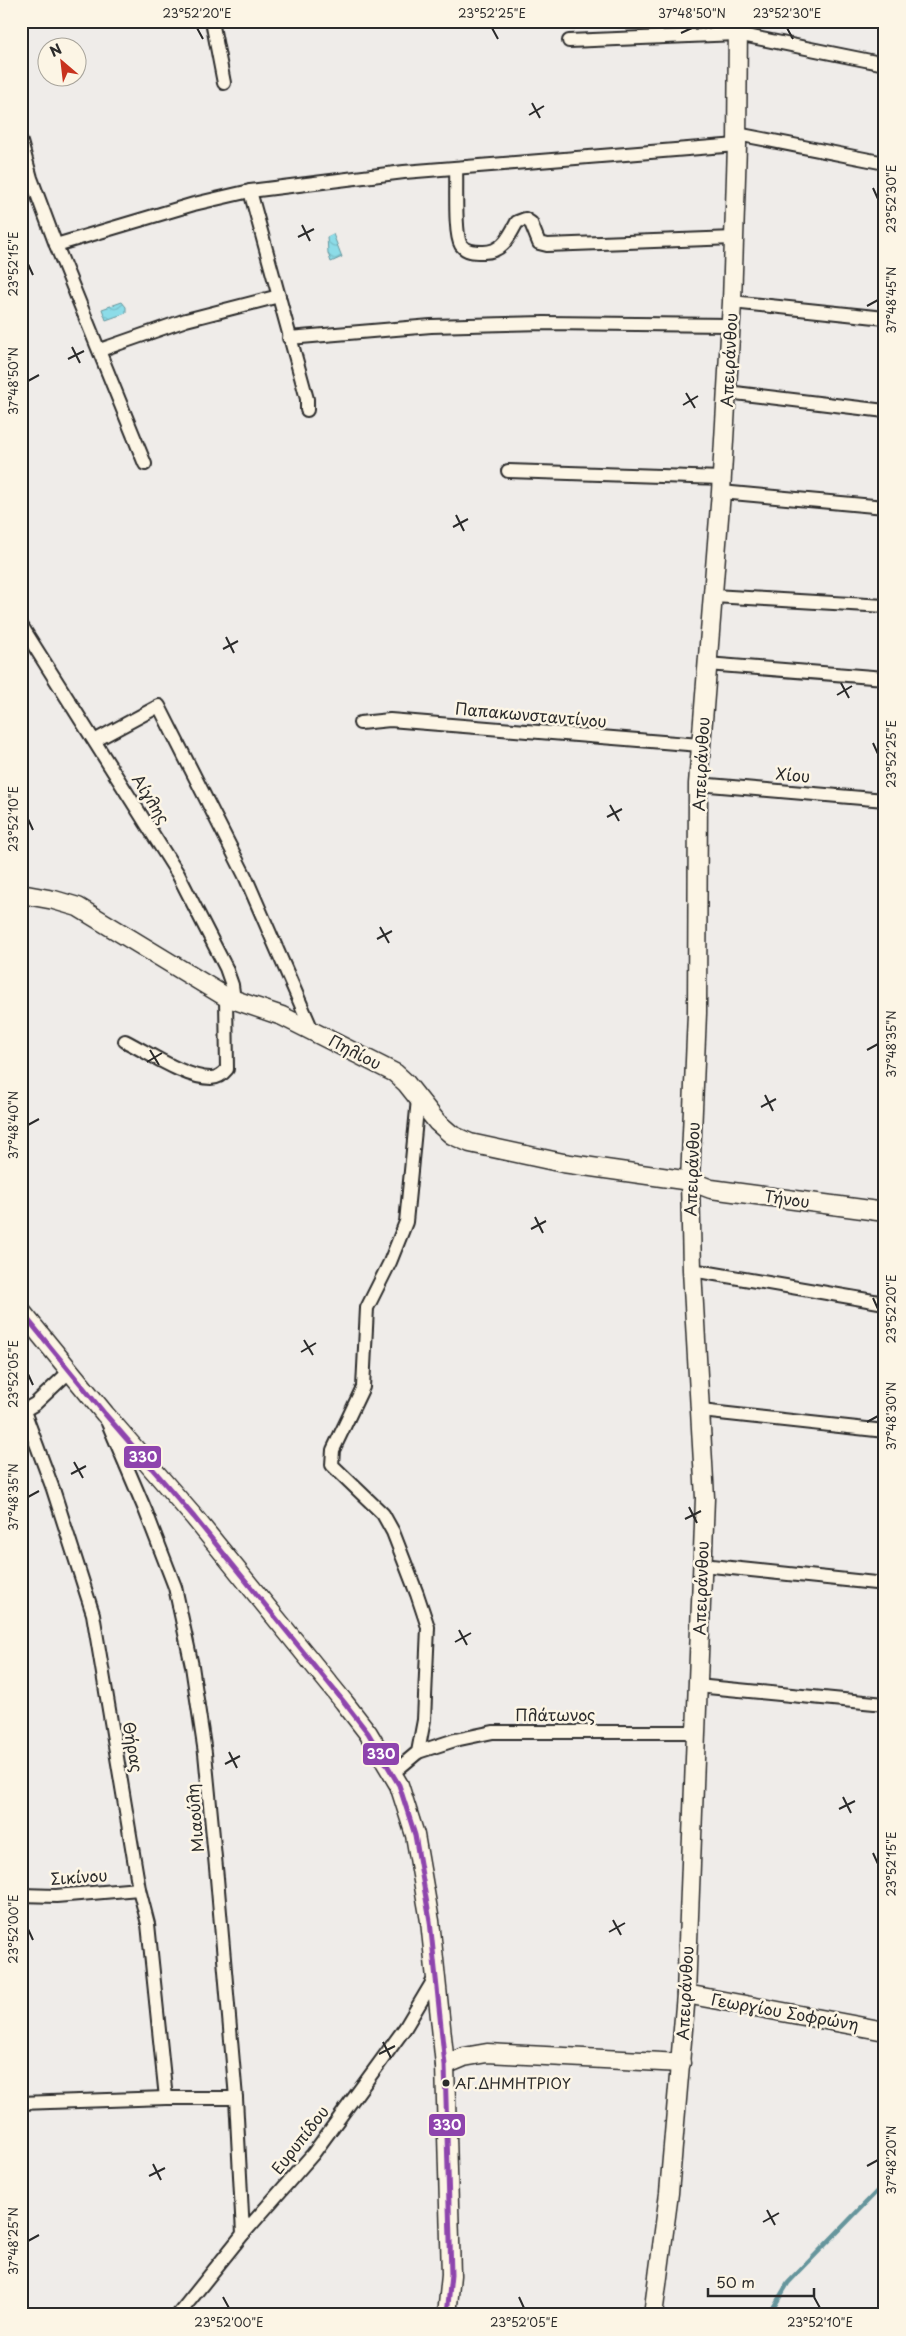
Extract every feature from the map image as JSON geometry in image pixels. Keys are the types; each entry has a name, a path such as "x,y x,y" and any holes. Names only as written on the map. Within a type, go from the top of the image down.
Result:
{"street":[{"path":"212,21 224,83"},
{"path":"570,41 737,28 885,64"},
{"name":"Απειράνθου","path":"654,2315 669,2193 686,1994 705,1498 692,1270 690,1181 697,1013 698,784 722,485 732,302 737,140 737,28"},
{"path":"56,245 194,204 250,191 404,172 737,140 885,164"},
{"path":"21,142 31,178 56,245 145,464"},
{"path":"456,168 458,234 461,245 468,251 485,252 499,249 506,242 517,222 525,219 531,223 539,243 547,245 734,238"},
{"path":"250,191 307,399 307,410"},
{"path":"100,350 186,320 279,296"},
{"path":"732,302 885,318"},
{"path":"289,338 450,325 544,323 730,325"},
{"path":"727,392 885,411"},
{"path":"508,471 722,485 885,507"},
{"path":"712,596 885,606"},
{"name":"Αίγλης","path":"21,625 96,740 178,874 226,968 232,985 227,1069 222,1075 212,1078 185,1072 125,1041"},
{"path":"707,664 885,678"},
{"path":"96,740 159,706 245,876 312,1030"},
{"name":"Παπακωνσταντίνου","path":"360,723 390,720 700,745"},
{"name":"Χίου","path":"698,784 885,800"},
{"name":"Πηλίου","path":"21,894 78,907 230,998 282,1016 395,1072 444,1128 470,1143 563,1163 690,1181"},
{"path":"393,1773 418,1752 424,1720 428,1627 393,1532 383,1514 332,1465 334,1450 363,1387 367,1308 390,1262 406,1222 418,1099"},
{"name":"Τήνου","path":"690,1181 711,1189 885,1212"},
{"path":"692,1270 885,1303"},
{"path":"21,1311 105,1414 194,1517 344,1702 368,1734 393,1773 406,1801 415,1835 430,1921 445,2065 451,2275 447,2315"},
{"path":"22,1411 35,1404 71,1370"},
{"name":"Θήρας","path":"22,1411 53,1489 93,1614 139,1889 148,1924 166,2098"},
{"path":"701,1411 885,1430"},
{"name":"Μιαούλη","path":"105,1414 175,1587 192,1666 206,1754 236,2098 243,2234"},
{"path":"702,1565 885,1584"},
{"path":"697,1686 885,1704"},
{"name":"Πλάτωνος","path":"418,1752 455,1740 493,1732 695,1732"},
{"name":"Σικίνου","path":"21,1895 56,1896 139,1889"},
{"name":"Ευρυπίδου","path":"178,2315 243,2234 313,2154 405,2028 436,1976"},
{"name":"Γεωργίου Σοφρώνη","path":"686,1994 885,2031"},
{"path":"445,2065 464,2057 487,2053 681,2063"},
{"path":"21,2104 33,2101 236,2098"}],"water":[{"path":"333,234 342,257 331,262 328,253 327,237"},
{"path":"122,302 126,307 126,313 106,320 102,309"}],"waterway":[{"path":"769,2315 788,2283 885,2183"}],"transit line":[{"name":"330","path":"21,1311 105,1414 194,1517 344,1702 368,1733 399,1785 415,1835 430,1921 445,2065 451,2275 447,2315"}],"place":[{"name":"ΑΓ.ΔΗΜΗΤΡΙΟΥ","path":"446,2083"}]}
